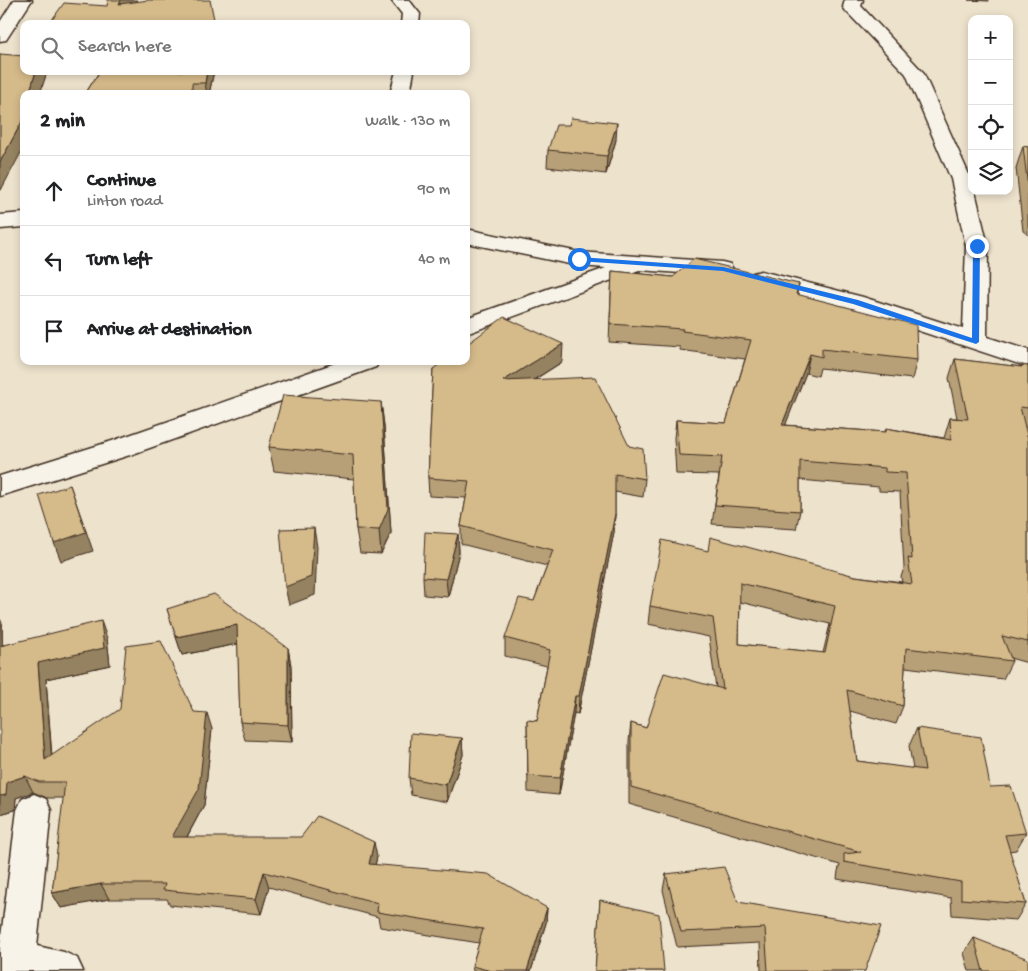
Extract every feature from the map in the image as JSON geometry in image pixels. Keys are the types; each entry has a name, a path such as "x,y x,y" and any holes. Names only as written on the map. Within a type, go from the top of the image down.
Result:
{"street":[{"path":"0,36 23,0"},
{"path":"400,0 411,14 410,20"},
{"path":"854,0 852,7 914,72 961,179 977,246 976,342"},
{"path":"401,90 405,75"},
{"path":"0,222 20,220"},
{"path":"470,237 579,259 723,269 855,302 1028,359"},
{"path":"470,325 639,264"},
{"path":"0,486 121,448 356,365"},
{"path":"34,810 8,964 64,971"}],"building":[{"path":"108,0 121,0 119,4 149,0 210,0 214,20 52,20 64,3 107,6"},
{"path":"0,54 20,56 20,75 35,75 30,90 20,90 20,125 0,162"},
{"path":"97,75 206,75 205,83 192,83 192,90 88,90"},
{"path":"571,118 617,123 607,156 548,150 556,125 569,125"},
{"path":"1023,146 1028,147 1028,188"},
{"path":"694,259 799,284 796,294 916,325 917,360 822,349 822,357 810,354 782,425 886,432 886,428 951,440 950,418 968,419 955,359 1022,367 1021,365 1028,366 1028,408 1020,407 1028,439 1028,642 1002,636 1012,661 906,648 903,706 847,690 857,761 925,770 917,728 981,737 990,787 1011,786 1026,833 1005,835 1026,904 961,899 961,882 844,862 844,854 861,852 631,787 631,723 646,728 664,673 723,689 713,618 650,606 662,540 708,551 710,537 855,576 912,584 908,558 912,559 906,473 885,472 885,468 800,461 800,511 715,505 722,457 679,455 676,420 726,423 751,340 682,331 683,329 610,324 612,271 673,277","holes":["740,583 835,606 825,653 739,644"]},
{"path":"504,317 563,344 503,381 595,377 629,446 643,449 645,479 615,474 615,514 579,696 575,696 560,778 528,776 527,720 537,721 550,650 505,638 519,598 534,601 553,550 461,526 469,481 428,478 433,369 438,365 470,365 470,342"},
{"path":"283,395 381,402 388,509 379,530 356,529 353,455 269,447"},
{"path":"70,485 86,532 54,543 39,495"},
{"path":"314,528 311,577 285,587 280,529"},
{"path":"425,532 458,534 446,579 423,577"},
{"path":"214,594 288,648 288,725 240,722 237,625 176,637 167,609"},
{"path":"101,621 104,648 38,663 45,760 120,709 126,646 161,641 194,712 207,713 199,789 172,837 301,837 317,816 374,842 369,864 488,874 547,908 527,971 491,971 472,966 483,929 377,912 378,903 264,872 256,899 163,890 165,884 101,884 52,893 65,782 39,782 25,776 7,782 6,795 0,796 0,646"},
{"path":"411,733 462,738 446,785 409,778"},
{"path":"724,867 738,902 881,926 865,971 768,971 765,928 681,932 666,874"},
{"path":"600,900 659,914 664,971 595,971"},
{"path":"974,938 1028,959 1028,971 983,971"}],"route":[{"path":"579,259 723,269 855,302 976,342 977,246"}]}
